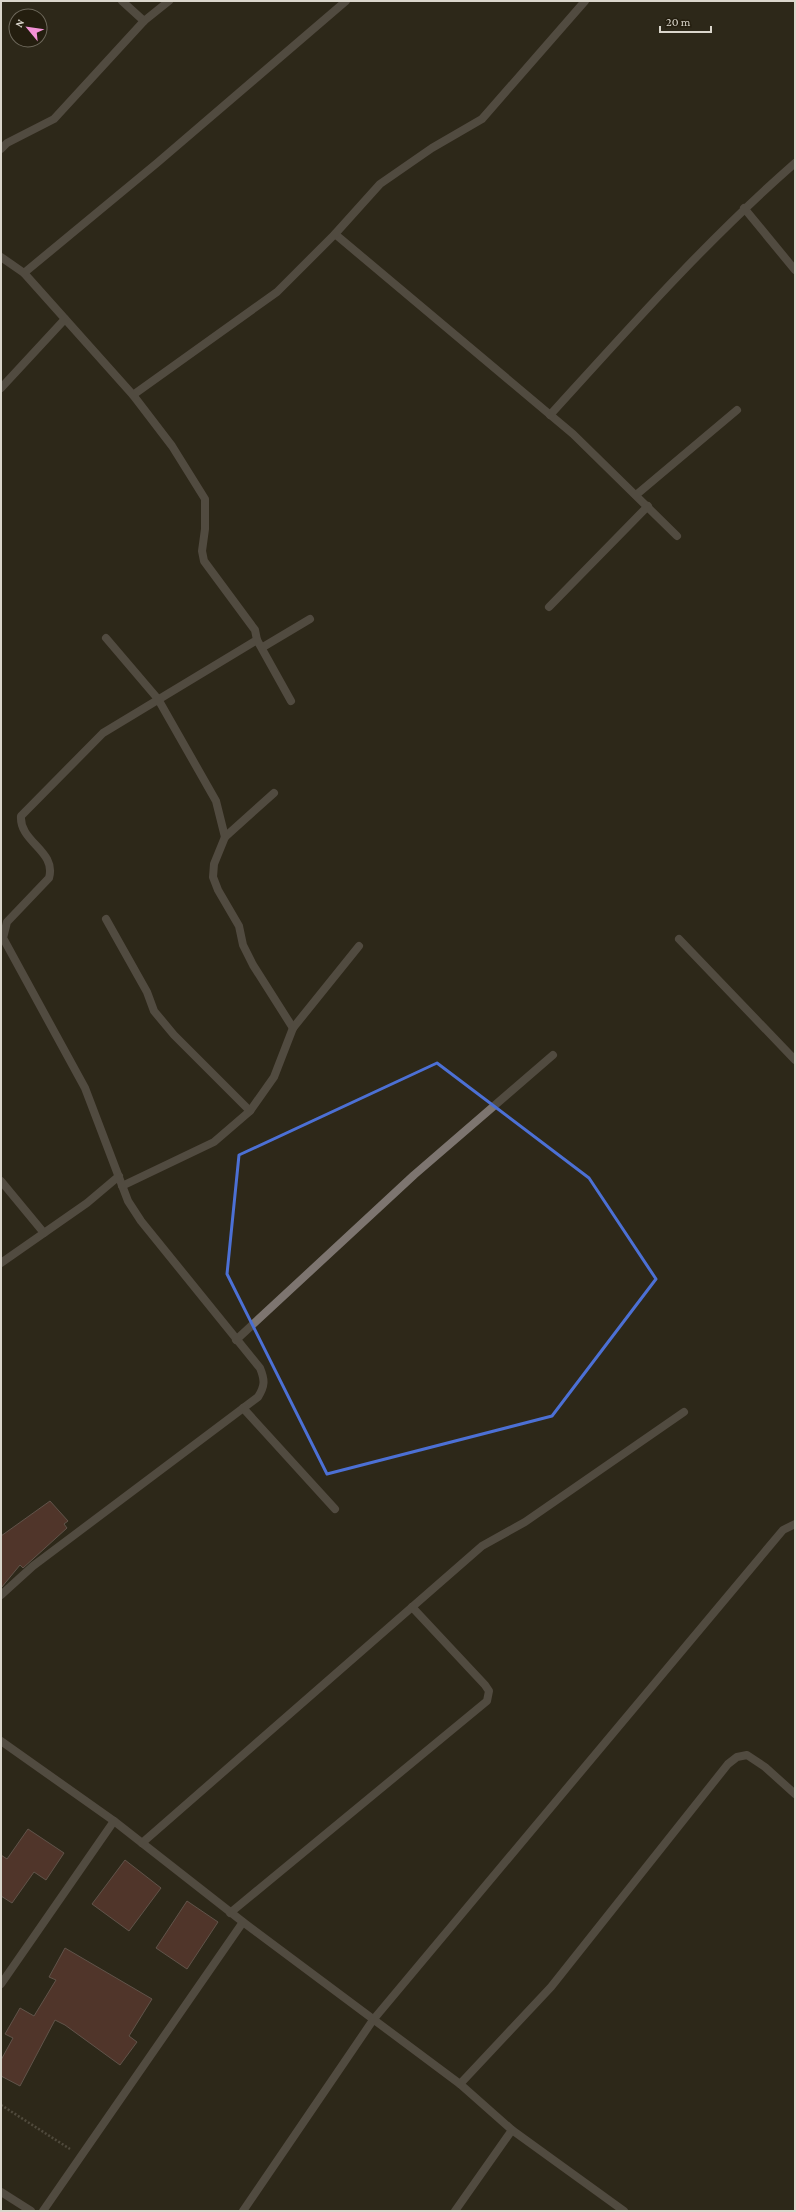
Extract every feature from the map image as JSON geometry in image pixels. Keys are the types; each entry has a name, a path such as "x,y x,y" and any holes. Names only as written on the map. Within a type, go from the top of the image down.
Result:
{"street":[{"path":"122,1 144,21"},
{"path":"3,143 54,119 144,21 169,1"},
{"path":"24,273 157,163 346,1"},
{"path":"133,395 276,292 335,234 380,184 432,148 482,119 584,1"},
{"path":"550,415 642,312 744,208 795,163"},
{"path":"744,208 795,270"},
{"path":"335,234 573,434 677,536"},
{"path":"1,257 24,273 133,395 172,446 205,499 205,529 202,551 204,561 255,630 258,640 264,648 291,700"},
{"path":"1,388 65,319"},
{"path":"636,495 737,410"},
{"path":"549,607 648,506"},
{"path":"264,648 310,619"},
{"path":"106,638 158,699 216,801 225,836"},
{"path":"1,1595 33,1566 258,1397 263,1389 265,1380 260,1368 141,1221 128,1201 85,1088 3,938 7,922 49,878 51,871 50,861 23,831 21,816 103,733 258,640"},
{"path":"274,793 225,836 214,864 213,877 218,890 239,926 243,945 253,965 293,1028"},
{"path":"106,920 147,992 154,1011 174,1035 250,1111"},
{"path":"679,939 795,1060"},
{"path":"122,1186 214,1142 250,1111 274,1077 293,1028 359,946"},
{"path":"236,1340 414,1175 553,1055"},
{"path":"1,1263 87,1203 119,1176"},
{"path":"1,1181 44,1234"},
{"path":"243,1408 335,1509"},
{"path":"142,1843 482,1546 525,1522 684,1412"},
{"path":"243,2211 373,2020 694,1638 750,1568 783,1530 795,1524"},
{"path":"230,1913 487,1701 489,1691 485,1685 412,1607"},
{"path":"1,1741 114,1821 230,1913 460,2084 512,2130 624,2211"},
{"path":"460,2084 551,1986 728,1764 737,1757 747,1755 765,1767 795,1794"},
{"path":"1,1984 114,1821"},
{"path":"43,2211 243,1922"},
{"path":"455,2211 512,2130"},
{"path":"1,2192 31,2211"}],"path":[{"path":"1,2105 81,2156"}],"highlighted area":[{"path":"437,1063 589,1178 656,1279 552,1416 327,1474 227,1274 239,1155"}],"building":[{"path":"50,1501 68,1521 64,1524 67,1528 23,1568 20,1565 1,1588 1,1536"},
{"path":"28,1829 64,1853 46,1880 34,1872 12,1903 1,1896 1,1855 7,1859"},
{"path":"125,1860 161,1888 129,1931 92,1904"},
{"path":"187,1901 218,1922 187,1969 156,1948"},
{"path":"65,1948 152,1999 129,2036 137,2042 120,2065 65,2025 55,2020 20,2086 1,2076 1,2060 13,2038 5,2034 20,2008 34,2016 56,1980 49,1977"}]}
